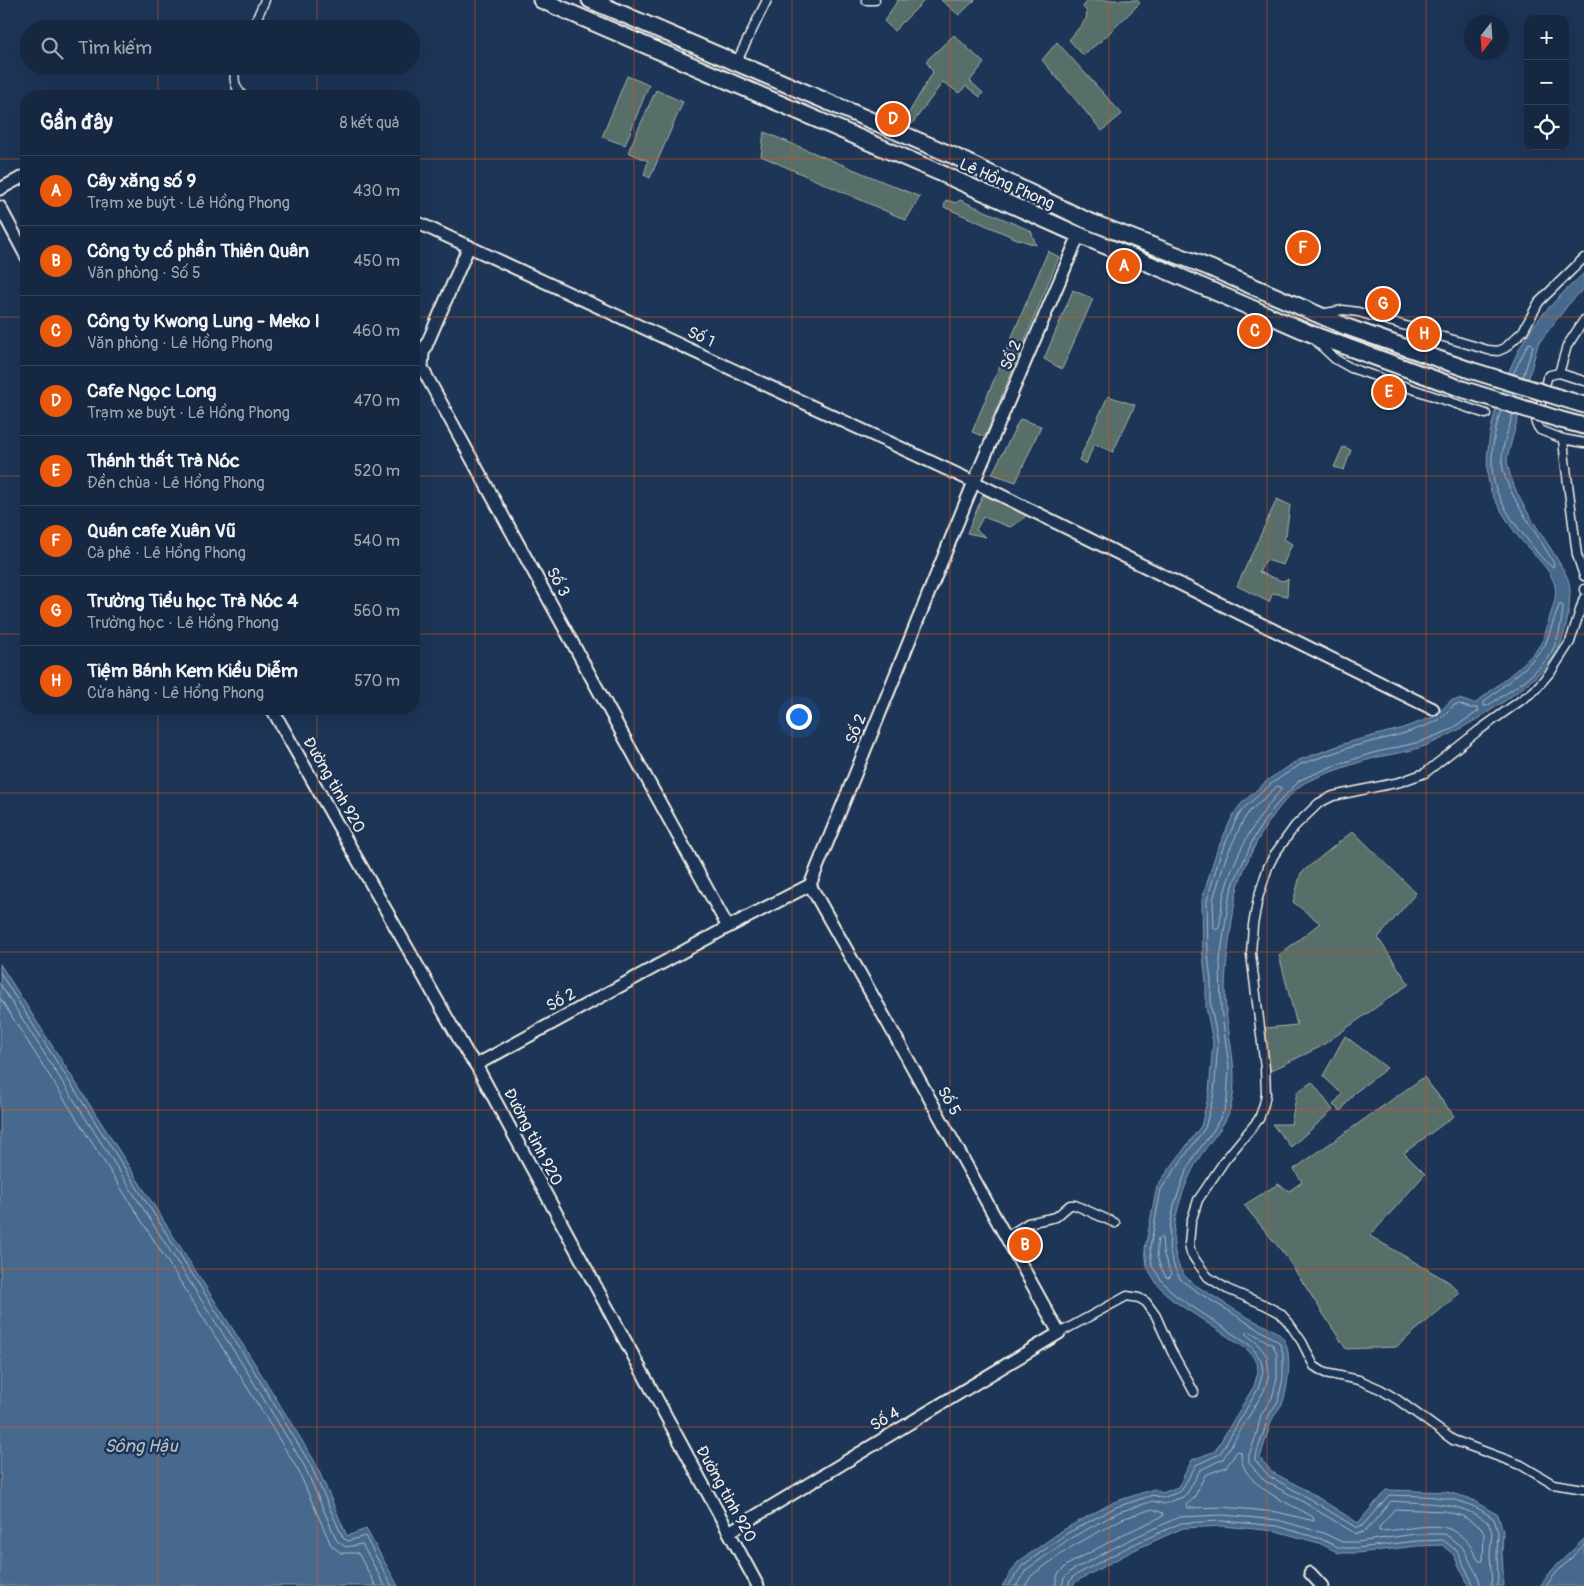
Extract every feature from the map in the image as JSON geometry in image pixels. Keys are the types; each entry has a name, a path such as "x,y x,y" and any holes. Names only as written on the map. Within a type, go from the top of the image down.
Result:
{"highway":[{"name":"Lê Hồng Phong","path":"541,0 936,171 1079,236 1170,272 1308,333 1462,388 1584,426"},
{"name":"Lê Hồng Phong","path":"590,0 954,156 1086,220 1347,326 1470,370 1577,403"},
{"path":"1079,236 1086,220"}],"street":[{"path":"256,20 265,0"},
{"path":"736,63 767,0"},
{"path":"866,0 875,0"},
{"path":"234,75 235,84 239,90"},
{"path":"0,188 20,178"},
{"path":"0,206 20,244"},
{"name":"Số 1","path":"420,224 974,482 1432,710"},
{"name":"Số 2","path":"476,1065 728,927 810,885 974,482 1079,236"},
{"name":"Số 3","path":"469,246 423,353 422,368 728,927"},
{"path":"1318,314 1343,310 1358,312 1488,350 1498,351 1523,331 1539,302 1584,258"},
{"path":"1559,373 1567,346 1584,320"},
{"path":"1308,333 1335,359 1351,368 1486,414"},
{"path":"1584,381 1559,373 1550,375 1547,378 1536,424 1540,430 1563,439 1584,443"},
{"path":"1563,439 1577,555 1584,576"},
{"path":"1584,598 1570,642 1552,670 1534,691 1478,731 1425,773 1400,782 1333,796 1319,803 1295,826 1274,855 1258,898 1251,954 1265,1068 1266,1094 1264,1104 1259,1119 1226,1160 1198,1200 1191,1222 1189,1244 1191,1253 1208,1277 1227,1289 1265,1304 1280,1313 1299,1337 1314,1366 1325,1373 1359,1380 1380,1389 1453,1440 1521,1465 1553,1484 1584,1489"},
{"name":"Đường tỉnh 920","path":"275,715 467,1053 476,1065 758,1586"},
{"name":"Số 5","path":"810,885 1059,1333"},
{"path":"1006,1237 1028,1223 1056,1217 1070,1205 1075,1205 1115,1223"},
{"path":"1059,1333 1127,1296 1139,1298 1146,1302 1156,1316 1171,1350 1194,1392"},
{"name":"Số 4","path":"729,1532 1059,1333"},
{"path":"1310,1573 1322,1586"}],"green space":[{"path":"898,0 925,0 894,31 884,21"},
{"path":"941,0 975,0 959,15"},
{"path":"1088,0 1137,0 1140,3 1102,40 1083,55 1069,40 1086,19 1087,12 1083,7"},
{"path":"954,35 984,63 970,81 983,93 980,97 966,86 959,93 943,82 912,124 907,116 933,72 926,61"},
{"path":"1057,42 1122,114 1102,131 1042,60"},
{"path":"627,76 649,85 625,145 602,137"},
{"path":"656,90 683,102 650,178 644,175 648,161 628,152"},
{"path":"764,132 920,197 906,220 761,156"},
{"path":"946,200 956,203 960,200 1031,231 1036,245 1017,239 944,207"},
{"path":"1048,251 1059,257 985,437 972,432"},
{"path":"1073,290 1093,299 1062,369 1044,359"},
{"path":"1108,396 1135,405 1113,452 1094,444 1086,464 1079,460"},
{"path":"1020,419 1041,426 1016,482 992,474"},
{"path":"1343,447 1351,450 1344,470 1334,467"},
{"path":"983,495 1027,514 1022,520 1010,527 983,517 976,530 986,537 967,533"},
{"path":"1277,499 1290,505 1284,539 1292,544 1283,565 1266,560 1259,572 1282,581 1288,579 1287,596 1273,593 1269,602 1237,586"},
{"path":"1353,831 1416,893 1378,938 1409,984 1320,1047 1268,1072 1265,1028 1297,1025 1279,955 1320,923 1293,902 1301,873"},
{"path":"1345,1036 1387,1068 1353,1094 1341,1111 1333,1105 1342,1094 1323,1076"},
{"path":"1424,1077 1454,1116 1404,1153 1425,1174 1370,1236 1449,1282 1460,1293 1396,1347 1346,1349 1285,1255 1244,1205 1278,1184 1289,1191 1302,1182 1294,1169"},
{"path":"1312,1082 1333,1110 1291,1147 1272,1124 1291,1124 1297,1092"}],"water":[{"path":"1584,273 1584,288 1568,305 1538,344 1507,458 1509,472 1520,500 1565,572 1568,581 1570,590 1568,614 1560,645 1548,665 1516,693 1496,707 1455,732 1422,747 1364,761 1308,781 1300,786 1280,806 1264,830 1250,856 1236,893 1226,965 1226,1010 1234,1070 1231,1106 1225,1121 1193,1169 1183,1192 1174,1230 1175,1252 1179,1266 1185,1276 1238,1312 1275,1331 1282,1337 1288,1350 1289,1367 1286,1393 1271,1422 1260,1458 1272,1472 1306,1490 1358,1523 1386,1490 1447,1492 1469,1498 1498,1515 1503,1531 1504,1586 1469,1586 1453,1554 1442,1545 1339,1553 1319,1543 1276,1531 1223,1526 1183,1528 1132,1551 1077,1581 1072,1586 1002,1586 1018,1562 1063,1530 1114,1502 1154,1489 1162,1493 1178,1487 1192,1460 1215,1451 1254,1386 1258,1372 1257,1362 1248,1350 1171,1299 1157,1284 1147,1267 1145,1248 1157,1186 1201,1126 1209,1093 1213,1042 1206,1007 1202,899 1216,853 1233,815 1241,804 1269,779 1299,760 1349,742 1400,729 1436,716 1451,700 1460,699 1476,703 1522,665 1542,641 1554,601 1555,586 1549,573 1517,535 1495,500 1489,483 1487,463 1489,440 1501,392 1510,369 1528,334 1554,302"},
{"name":"Sông Hậu","path":"0,964 255,1364 315,1462 347,1536 366,1529 398,1586 0,1586"},
{"path":"1584,1539 1584,1586 1540,1586 1552,1570"}],"place":[{"name":"Cafe Ngọc Long","path":"893,119"},
{"name":"Quán cafe Xuân Vũ","path":"1303,248"},
{"name":"Cây xăng số 9","path":"1124,266"},
{"name":"Trường Tiểu học Trà Nóc 4","path":"1383,304"},
{"name":"Công ty Kwong Lung - Meko I","path":"1255,331"},
{"name":"Tiệm Bánh Kem Kiều Diễm","path":"1424,334"},
{"name":"Thánh thất Trà Nóc","path":"1389,392"},
{"name":"Công ty cổ phần Thiên Quân","path":"1025,1245"}]}
